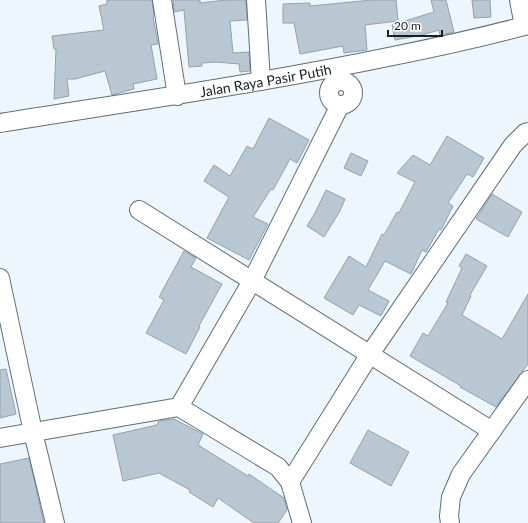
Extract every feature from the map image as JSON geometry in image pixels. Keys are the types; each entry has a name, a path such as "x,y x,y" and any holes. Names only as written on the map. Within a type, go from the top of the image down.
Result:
{"street":[{"path":"162,0 177,96"},
{"path":"256,0 261,81"},
{"path":"519,0 526,26"},
{"name":"Jalan Raya Pasir Putih","path":"0,123 177,96 261,81 353,64 526,26"},
{"path":"179,407 252,281 340,105"},
{"path":"290,482 370,354 513,145 525,133 528,132"},
{"path":"139,210 492,431"},
{"path":"0,278 33,432 56,523"},
{"path":"450,523 449,516 451,497 461,474 528,380"},
{"path":"0,438 179,407 278,467 290,482 302,523"}],"building":[{"path":"107,0 152,0 153,17 158,44 151,45 157,79 133,84 134,89 112,95 105,71 75,79 67,79 69,96 54,99 56,49 54,49 52,36 104,30 99,6 107,4"},
{"path":"173,0 200,0 200,3 226,0 246,0 247,20 230,21 233,53 249,52 250,71 240,72 239,64 217,62 202,63 202,66 189,67 184,10 174,12"},
{"path":"372,0 396,0 398,21 365,25 367,50 344,53 343,46 300,54 294,23 283,23 283,4 310,3 310,6"},
{"path":"431,0 446,0 454,32 440,35 439,30 395,40 392,25 434,12"},
{"path":"472,0 490,0 491,17 474,18"},
{"path":"269,118 309,140 297,163 290,159 273,190 271,189 253,217 268,224 249,260 207,238 229,197 204,181 214,165 230,176 247,146 253,149"},
{"path":"447,136 484,158 473,177 467,174 448,203 453,206 441,230 439,229 426,252 422,250 411,274 385,261 368,290 389,301 381,316 359,305 353,315 324,298 349,256 366,267 382,234 384,235 397,212 399,213 415,182 397,173 413,155 430,165"},
{"path":"351,153 368,161 361,176 344,168"},
{"path":"326,190 345,199 340,211 324,237 307,226"},
{"path":"492,194 522,212 508,237 476,219"},
{"path":"184,251 196,258 191,267 222,284 199,326 200,327 186,354 146,333 164,300 159,297"},
{"path":"466,254 487,266 470,295 471,296 462,315 502,339 528,294 528,364 496,407 410,356 423,333 428,336 448,303 446,302 462,268 459,266"},
{"path":"6,369 16,414 0,418 0,370"},
{"path":"174,419 203,434 198,445 248,476 249,474 284,498 287,510 278,523 254,523 218,498 213,507 189,492 190,490 159,473 123,481 113,435 157,425 159,421"},
{"path":"368,430 409,452 391,486 350,463"},
{"path":"29,458 44,523 0,523 0,464"}]}
